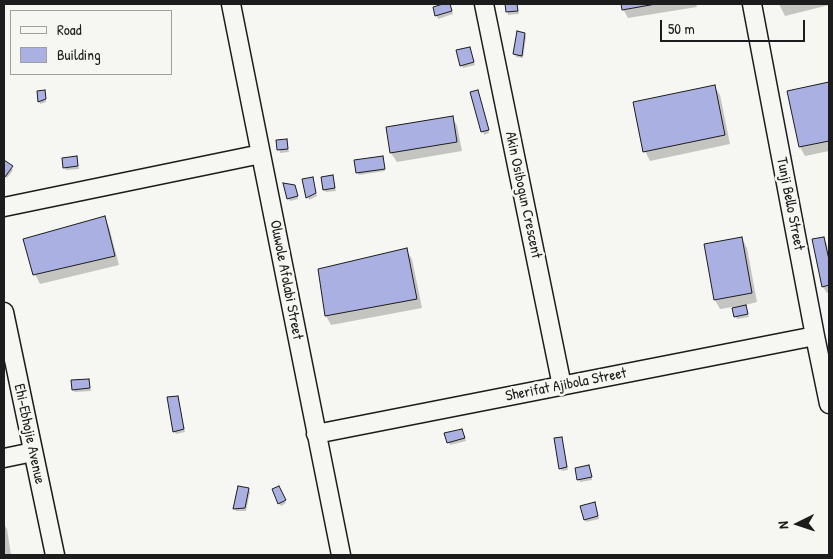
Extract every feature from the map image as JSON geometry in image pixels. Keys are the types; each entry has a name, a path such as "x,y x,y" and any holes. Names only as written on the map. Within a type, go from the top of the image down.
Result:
{"street":[{"name":"Oluwole Afolabi Street","path":"231,4 340,555"},
{"name":"Akin Osibogun Crescent","path":"484,4 562,386"},
{"name":"Tunji Bello Street","path":"752,4 814,336 829,404"},
{"path":"4,207 261,154"},
{"name":"Ehi-Ebhojie Avenue","path":"4,312 55,555"},
{"name":"Sherifat Ajibola Street","path":"316,434 814,336"},
{"path":"4,458 33,452"}],"building":[{"path":"450,4 452,11 435,16 433,7"},
{"path":"505,4 517,4 518,11 506,12"},
{"path":"621,4 656,4 622,10"},
{"path":"517,31 525,33 522,56 513,54"},
{"path":"470,47 474,62 460,66 456,50"},
{"path":"829,82 829,141 799,147 787,91"},
{"path":"715,85 725,135 643,152 633,102"},
{"path":"45,90 46,99 38,102 37,91"},
{"path":"478,90 489,130 481,132 470,92"},
{"path":"453,116 457,142 390,153 386,127"},
{"path":"287,139 288,149 277,150 276,140"},
{"path":"77,156 78,166 63,168 62,158"},
{"path":"383,156 385,169 356,173 354,160"},
{"path":"4,160 13,166 5,177 4,176"},
{"path":"333,175 335,188 323,190 321,177"},
{"path":"313,177 316,193 306,198 302,179"},
{"path":"283,183 295,185 298,196 287,199"},
{"path":"105,216 115,256 33,275 23,239"},
{"path":"742,237 752,293 714,300 704,244"},
{"path":"824,237 829,260 829,285 822,287 812,239"},
{"path":"407,248 417,299 325,316 318,269"},
{"path":"746,305 748,314 734,317 732,308"},
{"path":"89,379 90,388 72,390 71,380"},
{"path":"178,396 184,429 173,432 167,397"},
{"path":"462,429 465,438 447,443 444,433"},
{"path":"562,437 567,467 559,469 554,438"},
{"path":"589,465 592,477 577,480 575,468"},
{"path":"238,486 249,488 245,508 233,509"},
{"path":"279,486 286,500 278,504 272,489"},
{"path":"595,502 598,516 584,520 580,506"}]}
